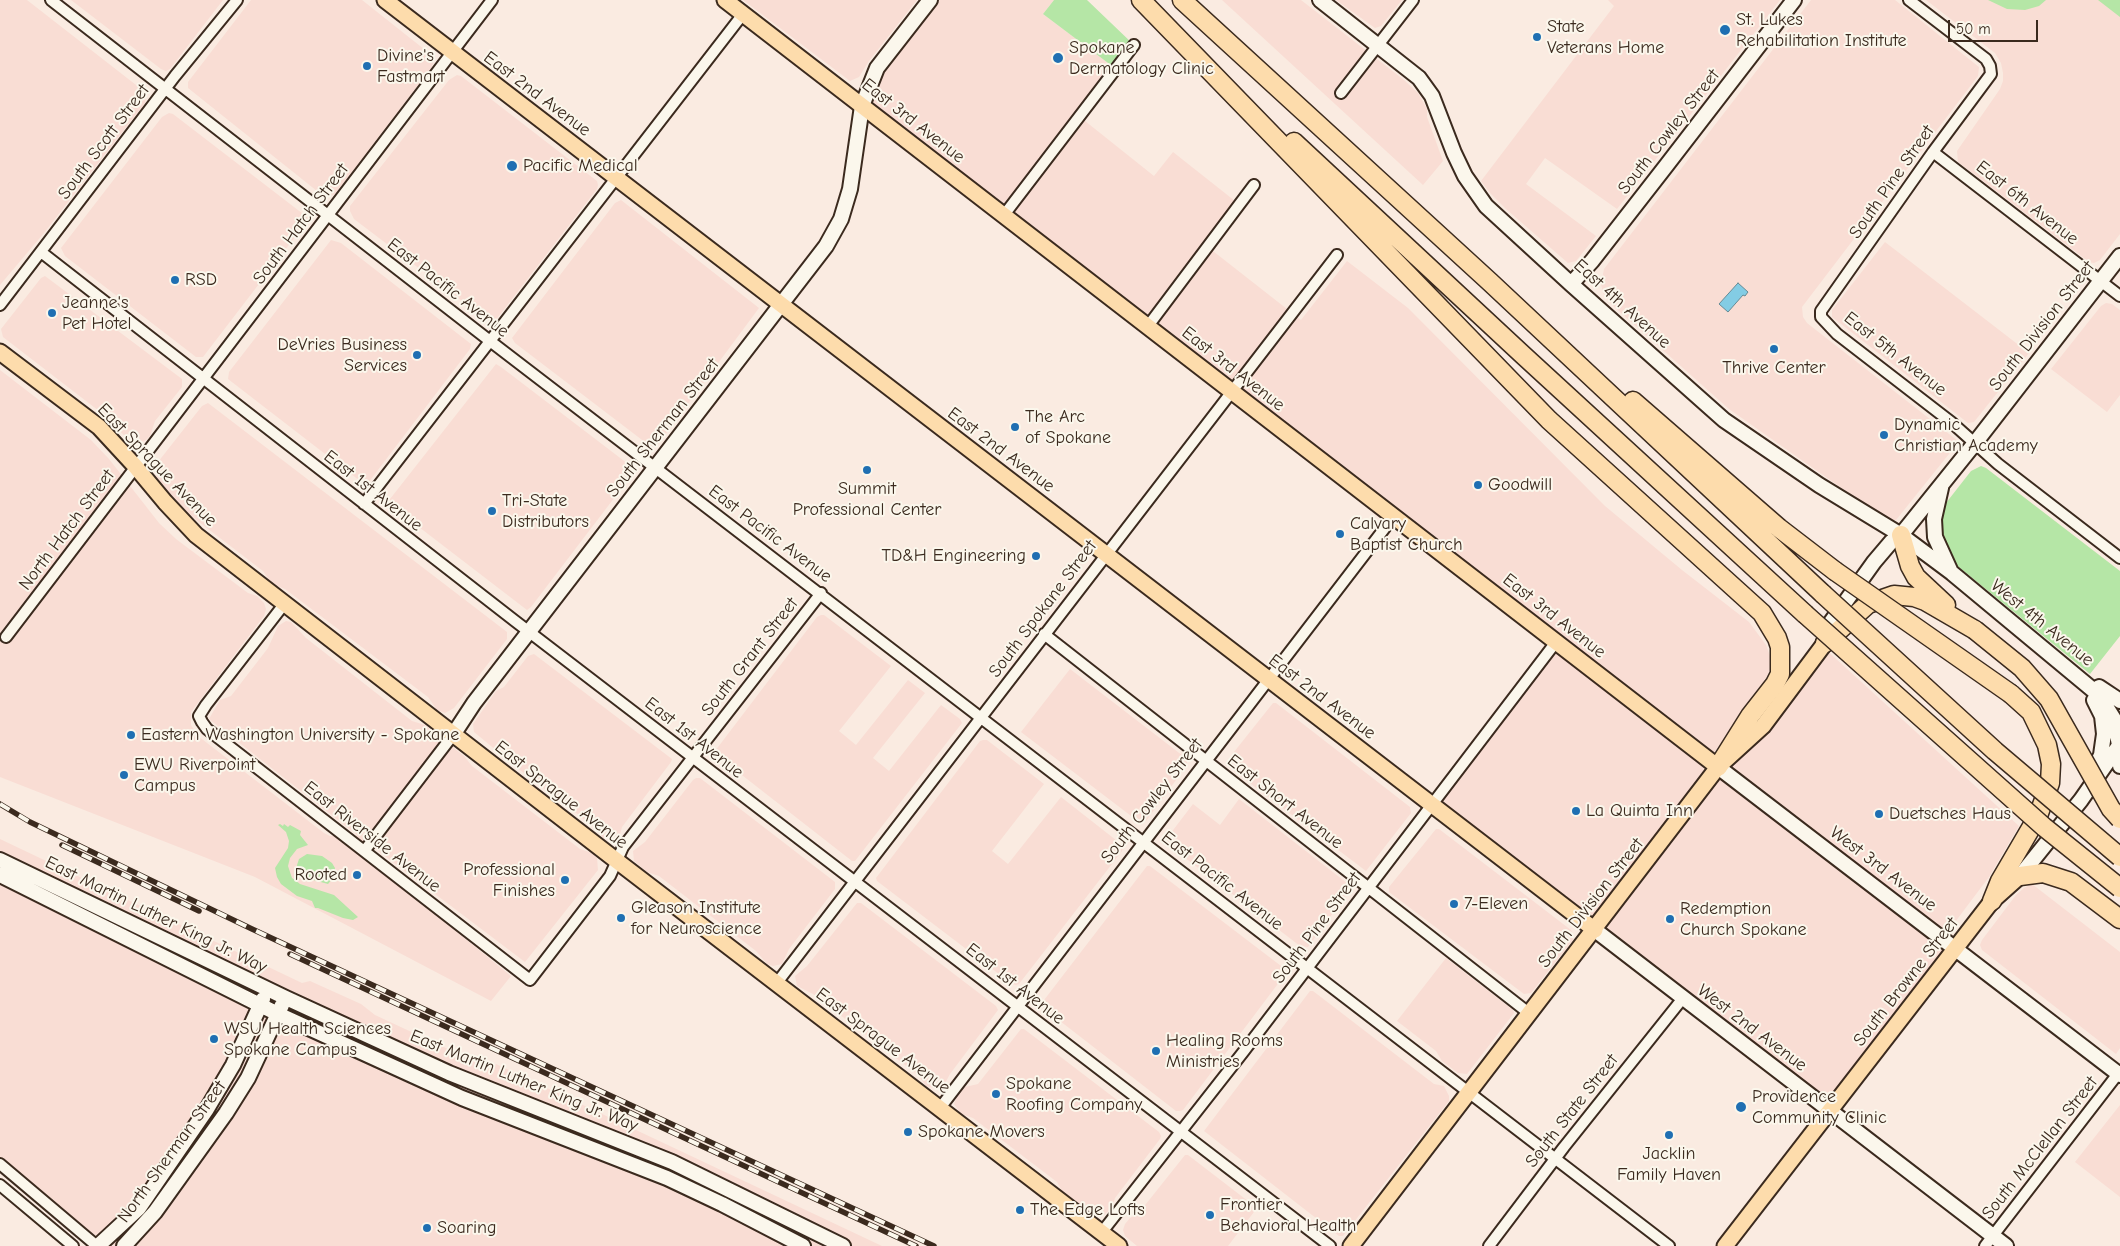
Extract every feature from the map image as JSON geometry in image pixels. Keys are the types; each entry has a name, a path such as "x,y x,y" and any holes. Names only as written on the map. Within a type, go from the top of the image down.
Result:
{"highway":[{"path":"1142,0 1523,355 1805,614 2038,822 2120,888"},
{"path":"1142,0 1549,420 1762,613 1777,638 1780,647 1780,674 1775,684 1750,716 1718,767"},
{"path":"1182,0 1490,282 1823,594 1995,751 2120,857"},
{"path":"1490,282 1666,429 1779,528 1835,571 2011,694 2031,712 2047,745 2051,764 2050,783 2038,816 2000,881 1992,901"},
{"path":"1900,535 1910,566 1916,576 1974,630 2022,668 2044,694 2060,718 2111,809 2120,819"},
{"path":"1825,644 1868,604 1894,595 1914,597 1974,630"},
{"path":"2020,876 2043,873 2071,882 2120,919"}],"main road":[{"name":"East 2nd Avenue","path":"385,0 1595,930"},
{"name":"East 3rd Avenue","path":"726,0 1718,767"},
{"name":"East Sprague Avenue","path":"0,352 99,427 196,535 285,602 616,861 1119,1246"},
{"name":"South Division Street","path":"1351,1246 1718,767 1763,726 1825,644"},
{"name":"South Browne Street","path":"1725,1246 1829,1110 1957,949 1992,901 2020,876"}],"street":[{"name":"East Pacific Avenue","path":"51,0 490,341 821,593 980,718 1144,841 1468,1094 1669,1246"},
{"name":"South Scott Street","path":"0,305 165,89 237,0"},
{"name":"South Hatch Street","path":"135,466 492,0"},
{"name":"South Sherman Street","path":"365,850 454,736 474,703 826,246 841,219 850,189 862,106 877,68 930,0"},
{"path":"1320,0 1378,45"},
{"path":"1341,93 1413,0"},
{"name":"South Cowley Street","path":"1571,284 1592,261 1794,0"},
{"name":"South Pine Street","path":"1821,311 1933,152 1991,74 1990,66 1986,59 1909,0"},
{"path":"364,504 743,14"},
{"path":"1004,215 1134,45"},
{"name":"East 4th Avenue","path":"1378,45 1419,78 1432,96 1465,176 1486,206 1724,420 1819,485 1900,535"},
{"name":"East 6th Avenue","path":"1933,152 2120,296"},
{"path":"1148,326 1254,185"},
{"name":"East 1st Avenue","path":"41,252 202,380 1330,1246"},
{"name":"South Spokane Street","path":"776,984 1337,255"},
{"name":"South Division Street","path":"1825,644 1831,622 1883,550 1900,535 1975,443 2120,256"},
{"name":"East 5th Avenue","path":"1821,311 1821,317 1837,334 1951,422 1998,464 2120,558"},
{"name":"North Hatch Street","path":"6,637 135,466"},
{"path":"1942,483 1934,519 1935,537 1952,573"},
{"name":"South Cowley Street","path":"940,1108 1394,516"},
{"name":"West 4th Avenue","path":"1900,535 1952,573 2100,695 2114,719 2120,744 2120,766"},
{"name":"South Grant Street","path":"530,980 610,876 623,847 821,593"},
{"name":"East Riverside Avenue","path":"285,602 206,704 199,716 207,729 530,980"},
{"name":"East Short Avenue","path":"1044,634 1530,1014"},
{"name":"South Pine Street","path":"1102,1232 1556,642"},
{"path":"2072,672 2085,676 2120,701"},
{"path":"2072,672 2097,704 2102,716 2104,734 2101,755 2080,800"},
{"name":"South Browne Street","path":"2020,876 2080,800 2120,744"},
{"name":"West 3rd Avenue","path":"1718,767 2119,1073"},
{"name":"East Martin Luther King Jr. Way","path":"0,860 286,998 449,1074 672,1162 843,1246"},
{"name":"East Martin Luther King Jr. Way","path":"0,875 260,1006 462,1098 667,1178 803,1246"},
{"name":"West 2nd Avenue","path":"1595,930 1829,1110 1989,1241 2006,1246"},
{"name":"North Sherman Street","path":"98,1246 130,1218 159,1180 222,1085 268,989"},
{"name":"North Sherman Street","path":"124,1246 155,1212 226,1113 248,1078 286,998"},
{"name":"South State Street","path":"1489,1246 1554,1159 1683,998"},
{"name":"South McClellan Street","path":"1989,1241 2119,1073"},
{"path":"0,1164 98,1246"},
{"path":"0,1185 73,1246"}],"shaded area":[{"path":"0,0 27,0 145,92 146,97 145,103 44,233 0,285"},
{"path":"71,0 223,0 170,69 166,71"},
{"path":"251,0 362,0 434,57 432,67 336,193 331,196 322,195 188,88 188,82"},
{"path":"743,0 917,0 869,61 859,77 850,81"},
{"path":"930,0 1054,0 1043,14 1116,69 1080,117 1154,176 1173,152 1235,201 1204,244 1301,320 1347,261 1408,308 1605,506 1682,570 1749,622 1766,645 1770,656 1770,670 1758,694 1709,759 1719,767 1823,647 2019,826 1989,877 1943,938 1957,949 1829,1110 1431,804 1556,642 862,106 877,68"},
{"path":"1222,0 1301,0 1418,93 1427,109 1427,117 1443,161 1423,185"},
{"path":"1336,0 1402,0 1381,26 1375,28"},
{"path":"1608,0 1780,0 1617,209 1545,158 1526,184 1596,236 1576,261 1568,263 1506,209 1481,181 1614,6"},
{"path":"1811,0 1895,0 1979,67 1978,76 1802,307 1803,317 1807,323 1958,441 1896,520 1887,520 1729,409 1611,304 1603,293 1601,284 1604,269"},
{"path":"1926,0 2120,0 2120,234 2100,260 2094,263 2089,262 1958,162 1957,151 2000,89 2003,73 2001,63 1995,53"},
{"path":"457,75 461,76 597,181 598,185 597,189 495,321 491,323 354,219 350,211 350,206 449,80"},
{"path":"169,113 173,114 307,217 308,220 203,357 196,357 65,256 61,248 162,117"},
{"path":"621,200 759,308 658,444 653,447 515,343 512,338 615,203"},
{"path":"331,240 341,243 471,344 470,349 368,483 364,484 228,379 229,372"},
{"path":"1885,242 2029,353 1974,422 1968,423 1832,317 1832,310"},
{"path":"45,276 182,379 182,387 155,421 150,436 146,440 140,443 130,441 99,411 3,337 1,329 41,278"},
{"path":"2106,303 2112,304 2120,310 2120,395 2107,412 2051,369 2101,306"},
{"path":"496,364 632,467 634,472 527,610 389,504 390,499"},
{"path":"0,370 91,440 109,459 159,523 176,539 248,593 257,596 264,603 266,609 264,616 191,712 191,725 198,736 324,833 330,836 337,835 346,843 357,835 209,719 220,700 231,696 268,648 278,626 286,621 291,622 306,638 412,721 425,725 464,756 472,766 580,849 592,853 597,858 598,870 525,962 373,847 366,858 511,976 491,1001 255,877 0,777"},
{"path":"208,403 507,632 507,639 454,708 445,713 437,710 428,697 285,589 272,584 263,571 186,512 160,483 155,469 158,462 202,406"},
{"path":"824,615 891,666 839,731 856,745 908,680 925,693 873,758 889,771 941,705 960,719 962,723 855,861 852,861 715,754 715,751 817,617"},
{"path":"534,654 672,759 622,827 619,838 615,841 603,838 597,829 474,732 473,724 496,691 504,687 528,656"},
{"path":"1070,669 1187,759 1187,765 1146,821 1139,822 1021,732"},
{"path":"1273,703 1276,703 1410,807 1411,813 1366,871 1226,765 1226,762"},
{"path":"987,740 1044,784 992,851 1008,864 1061,797 1123,847 1122,851 1019,984 1016,985 1012,984 877,881 876,878 980,741"},
{"path":"696,778 700,778 835,882 835,889 789,949 782,964 773,966 767,964 756,951 659,876 647,872 634,861 633,851 645,842"},
{"path":"1239,799 1352,887 1308,947 1300,946 1167,844 1167,838 1193,804 1220,825"},
{"path":"1436,829 1439,829 1571,930 1573,940 1531,993 1524,994 1389,892 1389,887"},
{"name":"WSU Health Sciences Spokane Campus","path":"0,839 302,983 310,981 361,1004 375,1015 493,1070 496,1064 882,1246 115,1246 87,1230 0,1158"},
{"path":"1147,866 1150,866 1285,969 1286,973 1183,1110 1180,1111 1176,1111 1042,1007 1041,1004"},
{"path":"2032,884 2120,952 2120,1048 2116,1054 1982,950 1980,945 1982,940 2016,895"},
{"path":"857,903 861,903 996,1006 998,1010 950,1074 943,1087 937,1089 926,1086 918,1075 813,994 797,986 795,976 807,966"},
{"path":"1446,958 1513,1010 1514,1013 1467,1074 1458,1073 1442,1061 1436,1051 1397,1021"},
{"path":"1310,991 1313,991 1434,1084 1444,1086 1449,1096 1449,1101 1343,1236 1339,1236 1204,1131"},
{"path":"1021,1029 1024,1029 1159,1132 1161,1136 1115,1198 1112,1208 1104,1215 1093,1215 1062,1191 1057,1182 973,1118 961,1114 954,1104 958,1093 965,1087 978,1084"},
{"path":"2120,1105 2120,1197 2075,1162"},
{"path":"1185,1155 1188,1155 1257,1208 1228,1246 1137,1246 1125,1236 1123,1230 1125,1224 1130,1218 1138,1214"}],"green space":[{"path":"1054,0 1087,0 1134,45 1116,69 1043,14"},
{"path":"1988,0 2046,0 2039,6 2025,10 2007,9"},
{"path":"2098,0 2120,0 2120,17"},
{"path":"1981,466 2120,571 2120,636 2090,674 1955,564 1947,554 1940,529 1941,514 1946,503 1971,471"},
{"path":"278,825 288,827 290,825 301,831 300,835 308,845 297,849 290,858 288,866 292,878 300,884 334,895 358,917 353,920 343,918 315,908 312,901 297,896 281,884 275,868 288,848 289,841 286,832"},
{"path":"307,854 322,856 332,863 335,868 334,877 328,884 306,878 298,872 297,865 299,859"}],"water":[{"path":"1738,283 1748,292 1728,312 1719,304"}],"railway":[{"path":"0,804 30,822 252,929 934,1246"},
{"path":"62,845 199,911"},
{"path":"290,954 916,1246"}],"place":[{"name":"St. Lukes Rehabilitation Institute","path":"1725,30"},
{"name":"State Veterans Home","path":"1537,37"},
{"name":"Spokane Dermatology Clinic","path":"1058,58"},
{"name":"Divine's Fastmart","path":"367,66"},
{"name":"Pacific Medical","path":"512,166"},
{"name":"RSD","path":"175,280"},
{"name":"Jeanne's Pet Hotel","path":"52,313"},
{"name":"Thrive Center","path":"1774,349"},
{"name":"DeVries Business Services","path":"417,355"},
{"name":"The Arc of Spokane","path":"1015,427"},
{"name":"Dynamic Christian Academy","path":"1884,435"},
{"name":"Summit Professional Center","path":"867,470"},
{"name":"Goodwill","path":"1478,485"},
{"name":"Tri-State Distributors","path":"492,511"},
{"name":"Calvary Baptist Church","path":"1340,534"},
{"name":"TD&H Engineering","path":"1036,556"},
{"name":"Eastern Washington University - Spokane","path":"131,735"},
{"name":"EWU Riverpoint Campus","path":"124,775"},
{"name":"La Quinta Inn","path":"1576,811"},
{"name":"Duetsches Haus","path":"1879,814"},
{"name":"Rooted","path":"357,875"},
{"name":"Professional Finishes","path":"565,880"},
{"name":"7-Eleven","path":"1454,904"},
{"name":"Gleason Institute for Neuroscience","path":"621,918"},
{"name":"Redemption Church Spokane","path":"1670,919"},
{"name":"WSU Health Sciences Spokane Campus","path":"214,1039"},
{"name":"Healing Rooms Ministries","path":"1156,1051"},
{"name":"Spokane Roofing Company","path":"996,1094"},
{"name":"Providence Community Clinic","path":"1741,1107"},
{"name":"Spokane Movers","path":"908,1132"},
{"name":"Jacklin Family Haven","path":"1669,1135"},
{"name":"The Edge Lofts","path":"1020,1210"},
{"name":"Frontier Behavioral Health","path":"1210,1215"},
{"name":"Soaring","path":"427,1228"}]}
